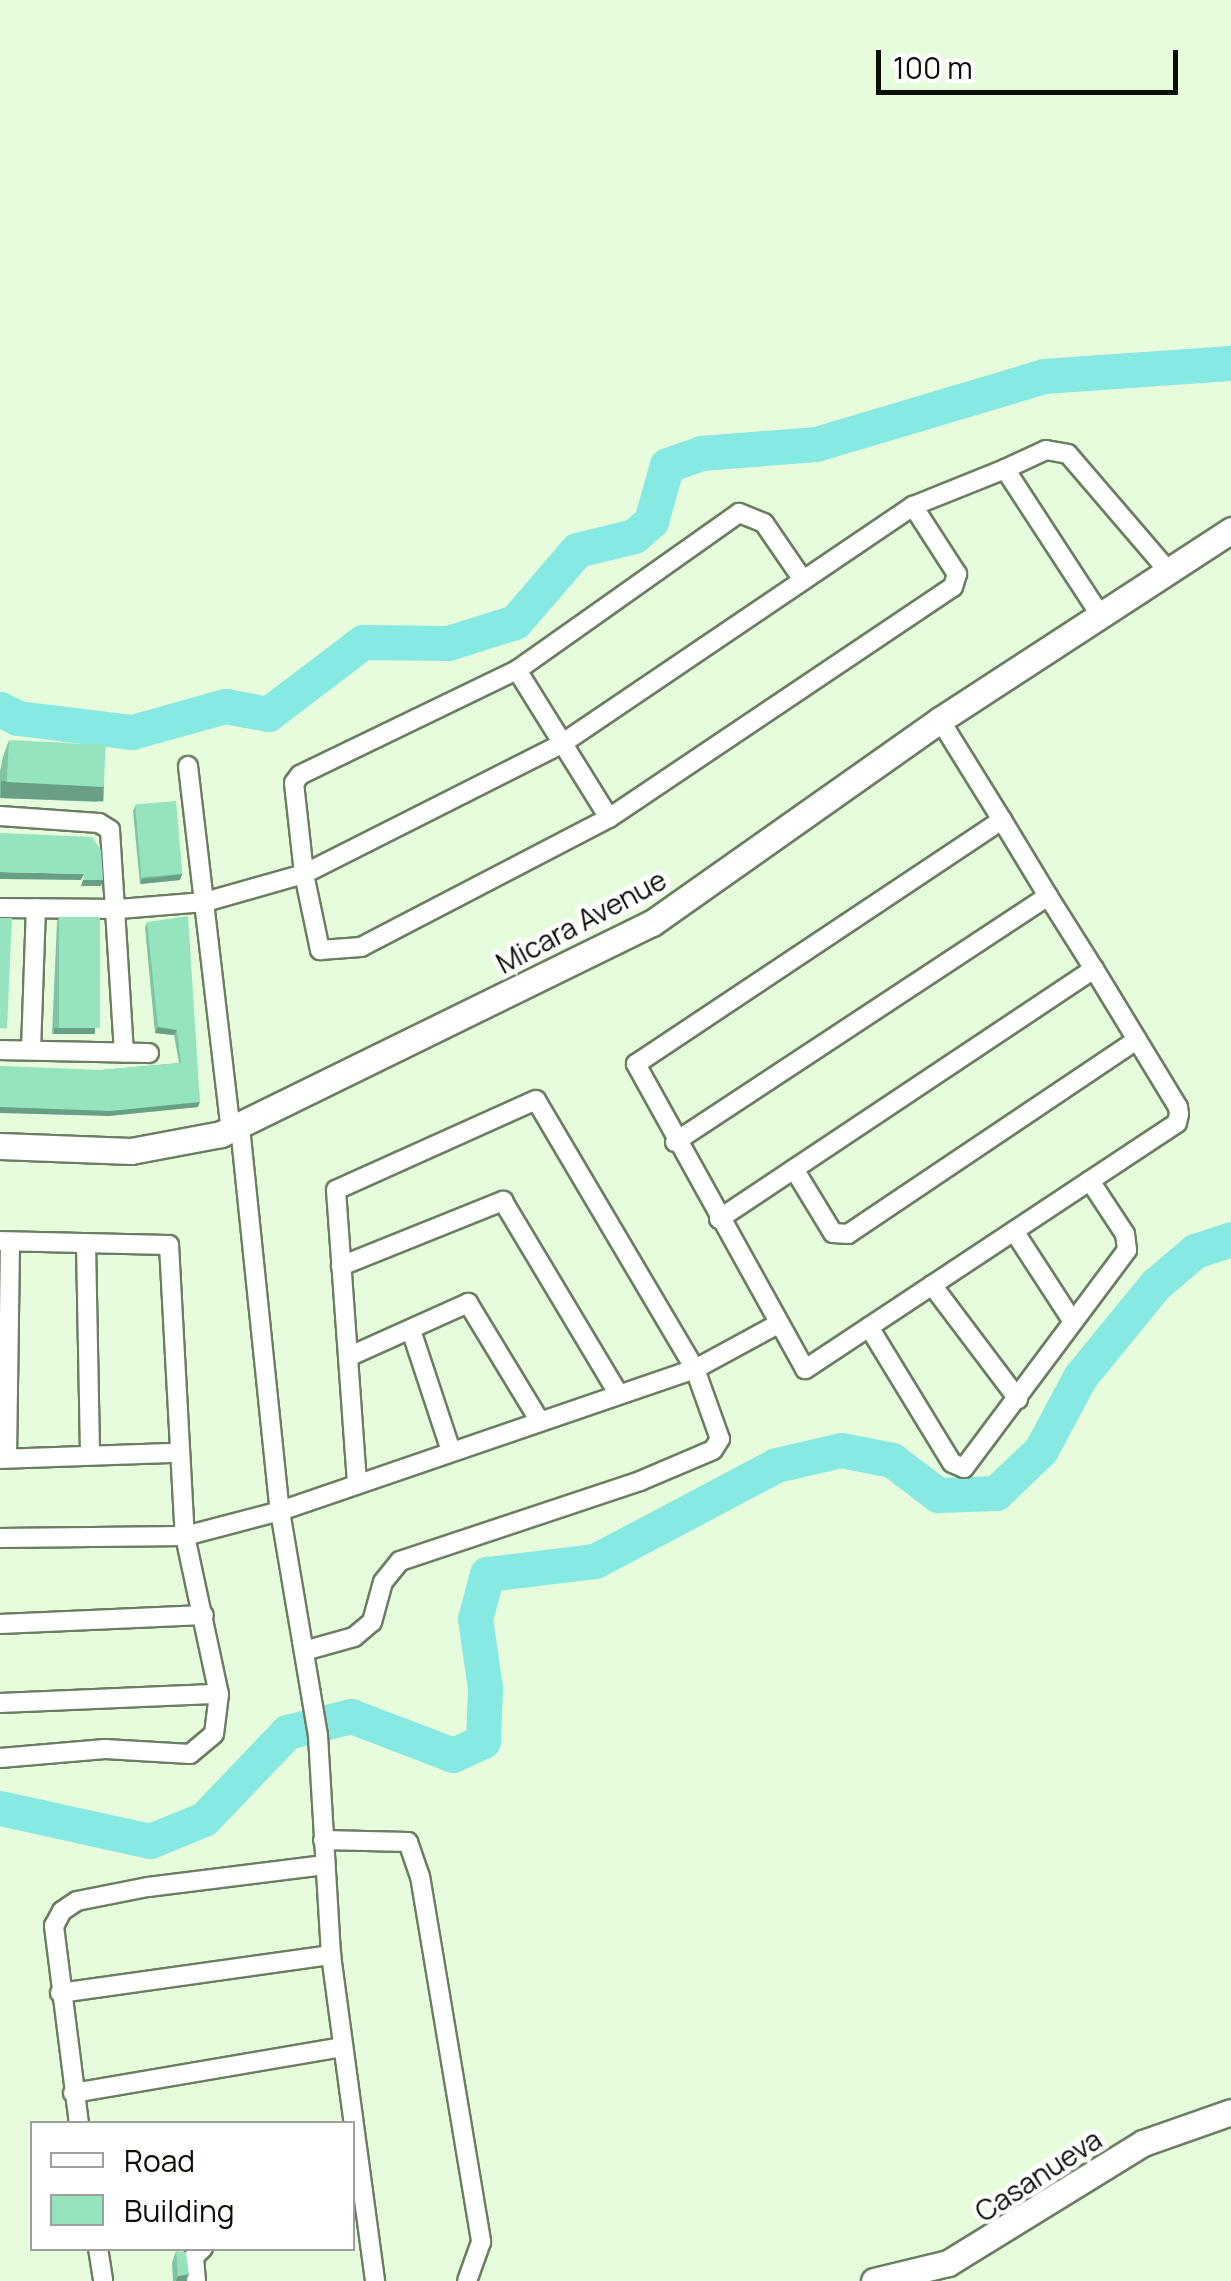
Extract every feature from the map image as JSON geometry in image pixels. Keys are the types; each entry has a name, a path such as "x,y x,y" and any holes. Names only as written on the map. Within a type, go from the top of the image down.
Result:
{"street":[{"path":"0,908 119,909 205,902 304,874 562,743 913,506 1046,450 1068,454 1168,572"},
{"path":"1005,469 1100,616"},
{"path":"803,580 764,522 739,513 517,670 300,775 294,784 304,874 313,935 320,950 336,954 361,947 609,818 953,588 956,574 913,506"},
{"name":"Micara Avenue","path":"0,1146 131,1151 235,1129 652,923 940,720 1231,530"},
{"path":"517,670 609,818"},
{"path":"940,720 1002,820 1048,896 1094,969 1178,1107 1177,1123 806,1369 776,1325 634,1071 642,1054 1002,820"},
{"path":"188,766 280,1510 316,1726 331,1955 352,2121"},
{"path":"0,816 99,823 110,830 119,909 124,1052"},
{"path":"675,1142 1048,896"},
{"path":"31,1050 36,908"},
{"path":"719,1219 1094,969"},
{"path":"794,1169 833,1233 848,1234 1136,1040"},
{"path":"0,1050 149,1053"},
{"path":"304,1651 354,1637 372,1622 382,1582 400,1562 713,1450 717,1425 694,1369 536,1100 336,1190 357,1484"},
{"path":"869,1327 952,1463 964,1468 1126,1250 1125,1234 1090,1181"},
{"path":"341,1266 503,1201 618,1393"},
{"path":"1014,1231 1073,1322"},
{"path":"0,1758 105,1749 190,1754 214,1734 219,1694 185,1536 176,1452 168,1245 5,1242 4,1458 176,1452"},
{"path":"86,1244 90,1455"},
{"path":"932,1285 1018,1399"},
{"path":"348,1358 468,1303 539,1420"},
{"path":"0,1538 185,1536 280,1510 694,1369 776,1325"},
{"path":"412,1330 452,1451"},
{"path":"0,1624 204,1615"},
{"path":"0,1704 219,1694"},
{"path":"324,1840 394,1838 408,1842 414,1859 481,2242 467,2281"},
{"path":"78,2121 54,1926 77,1900 325,1865"},
{"path":"60,1994 331,1955"},
{"path":"73,2094 343,2046"},
{"name":"Casanueva","path":"874,2281 972,2251 1143,2143 1231,2112"},
{"path":"355,2153 359,2218 375,2281"},
{"path":"98,2251 102,2281"},
{"path":"196,2281 194,2257 200,2251"}],"building":[{"path":"9,740 106,745 104,787 7,782"},
{"path":"176,801 182,874 142,877 135,805"},
{"path":"0,833 92,837 101,850 103,880 83,880 84,874 0,872"},
{"path":"188,916 200,1102 110,1111 0,1107 0,1066 101,1070 181,1063 177,1030 158,1027 147,922"},
{"path":"59,917 100,917 100,1028 59,1028"},
{"path":"0,918 12,918 7,1029 0,1028"},
{"path":"176,2251 186,2252 189,2274 178,2276"}],"waterway":[{"path":"0,709 18,718 132,732 225,706 268,714 363,642 448,643 515,622 577,550 634,536 651,521 667,465 701,453 816,444 1044,376 1231,363"},
{"path":"0,1808 150,1841 204,1819 287,1732 351,1716 453,1755 483,1741 485,1688 475,1619 487,1574 595,1561 776,1465 841,1450 892,1460 938,1495 996,1493 1041,1450 1080,1377 1155,1285 1195,1251 1231,1239"}]}
